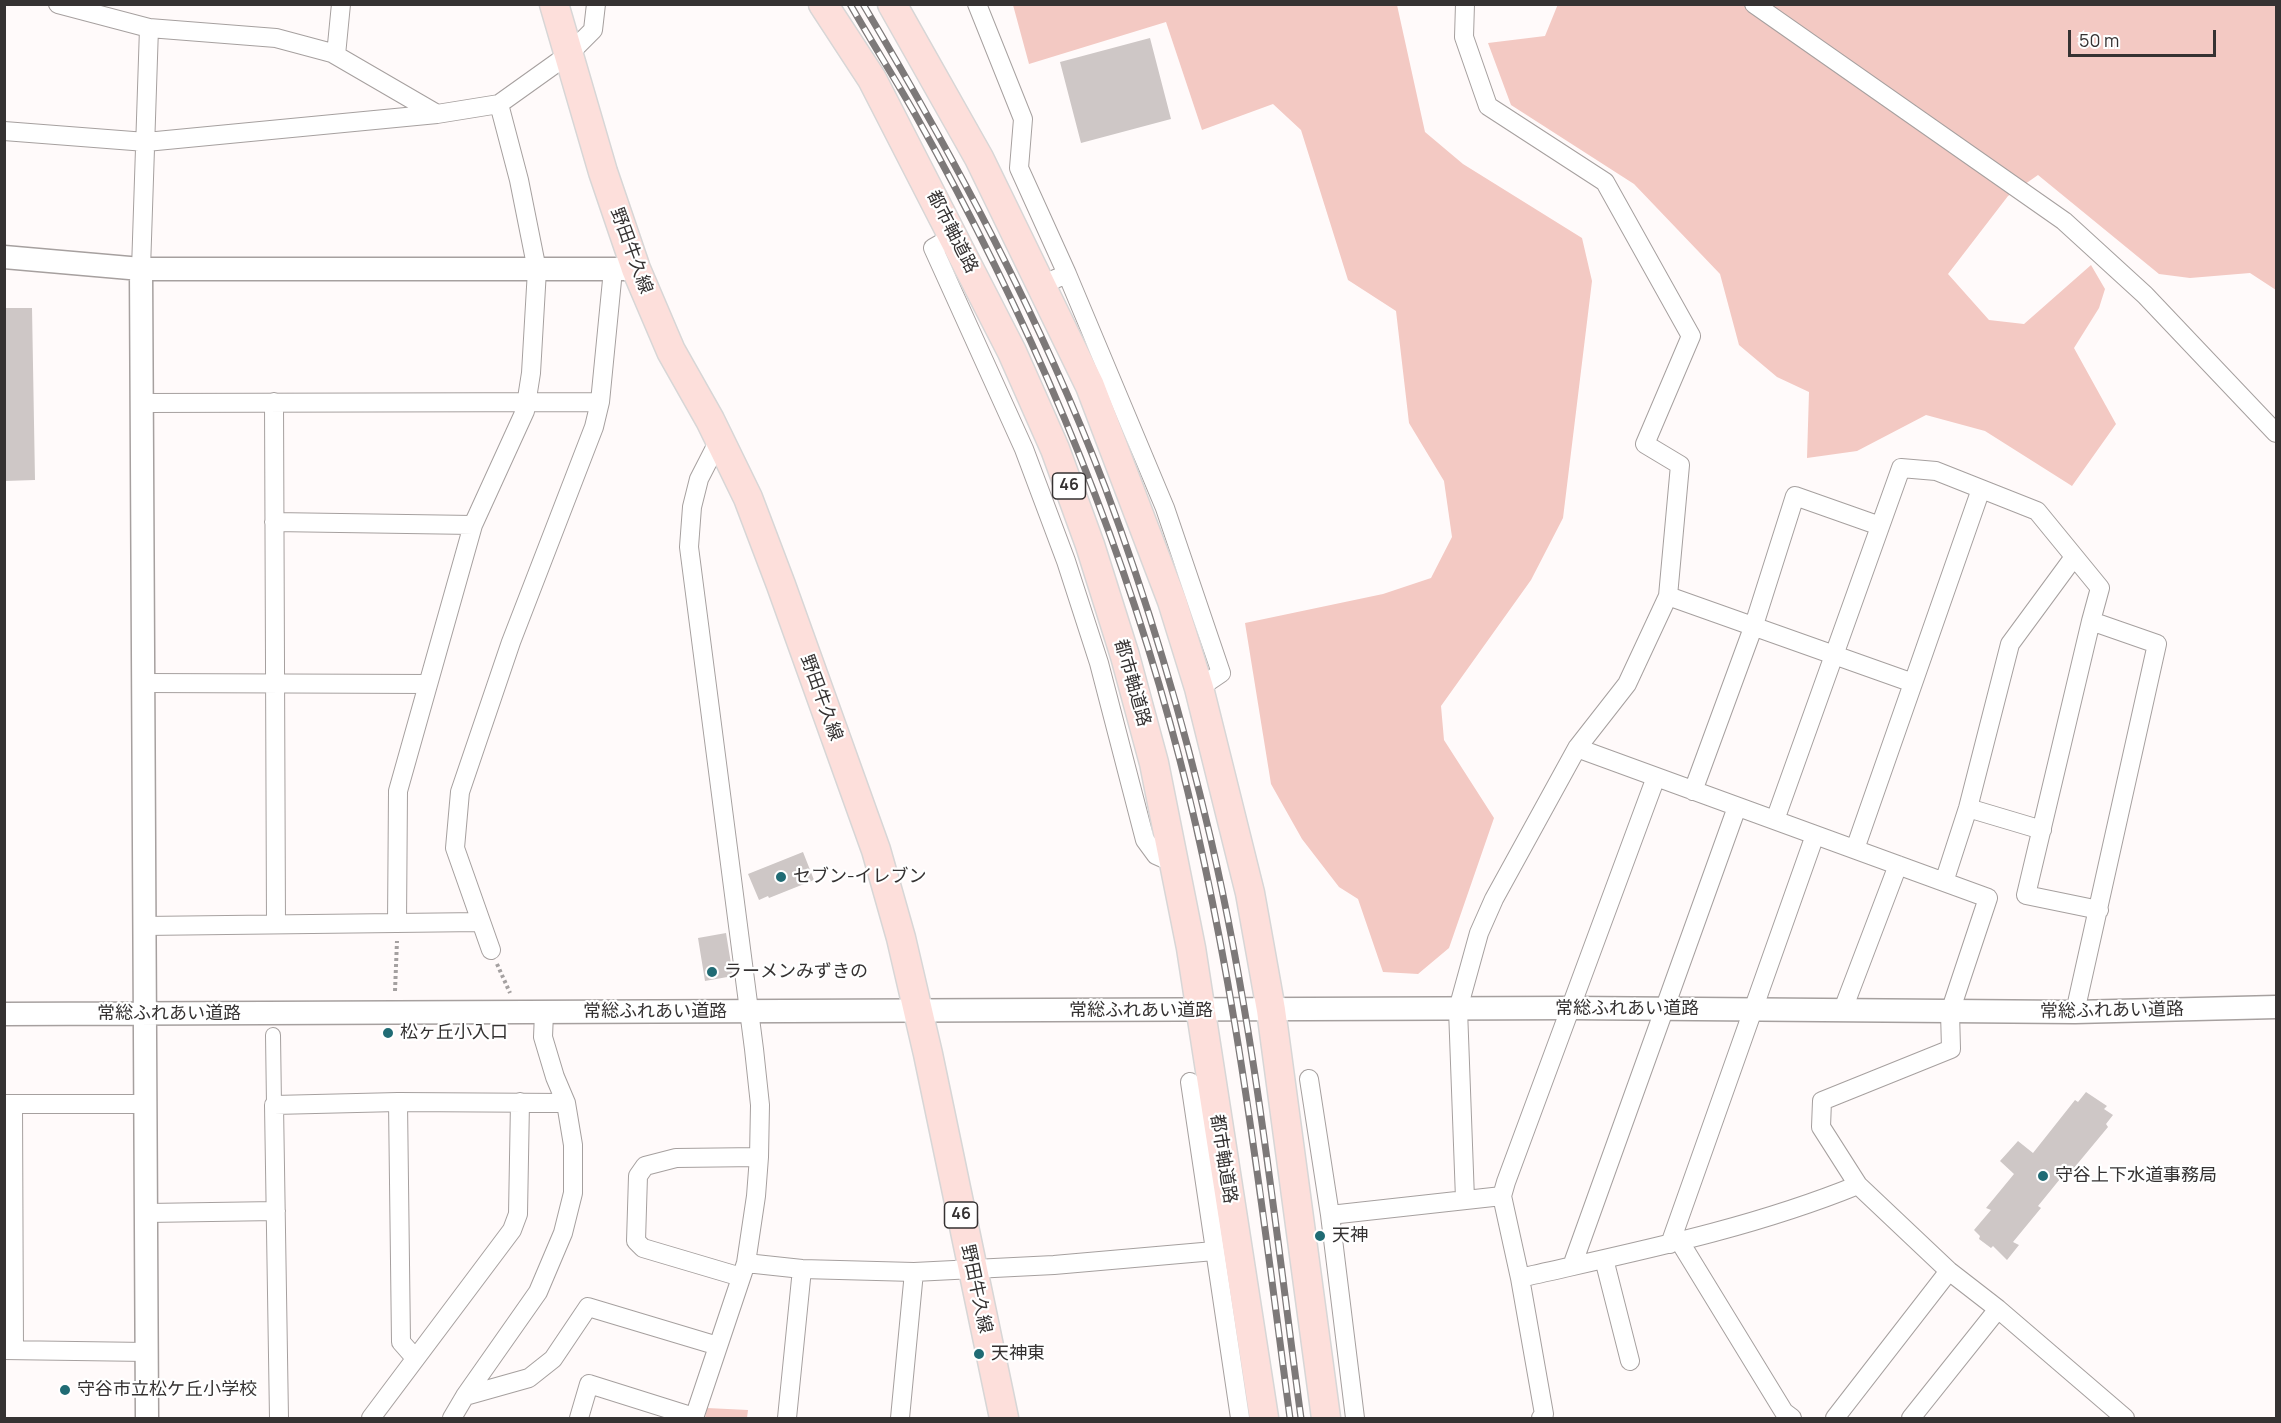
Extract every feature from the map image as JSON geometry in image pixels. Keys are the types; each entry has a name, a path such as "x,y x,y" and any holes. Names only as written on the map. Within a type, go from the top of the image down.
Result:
{"main road":[{"name":"野田牛久線","path":"554,4 603,172 625,269 719,440 748,498 876,850 901,938 918,1012 1004,1419"},
{"name":"都市軸道路","path":"823,4 872,78 1012,352 1051,439 1090,545 1125,656 1155,763 1191,948 1200,1011 1218,1201 1264,1419"},
{"path":"892,4 979,158 1090,386 1172,601 1199,688 1250,893 1271,1010 1326,1419"}],"street":[{"path":"58,4 150,28 276,38 336,55 437,114"},
{"path":"336,55 341,4"},
{"path":"4,131 146,142 437,114 499,104 569,54 594,30 596,4"},
{"path":"976,4 1023,119 1019,168 1067,274 1165,508 1221,673 1199,688"},
{"path":"1465,4 1464,37 1488,106 1605,182 1691,336 1646,444 1680,465 1668,596 1627,684 1577,748 1490,907 1479,933 1458,1010 1465,1199"},
{"path":"1754,4 2064,221 2145,295 2277,433"},
{"path":"147,1419 141,269 150,28"},
{"path":"397,923 398,791 473,525 527,402 531,373 537,270 519,180 499,104"},
{"path":"4,257 141,269 625,269 594,428 511,642 460,792 455,848 491,950"},
{"path":"1041,285 1067,274"},
{"path":"274,402 276,924"},
{"path":"142,403 600,402"},
{"path":"579,1419 589,1384 694,1418 743,1270 756,1196 760,1105 689,547 692,507 699,479 719,440"},
{"path":"1775,820 1901,468 1936,471 2037,511 2100,588 2026,895 2099,909"},
{"path":"1855,849 1981,489"},
{"path":"1694,791 1754,625 1795,496 1880,526"},
{"path":"274,522 473,525"},
{"path":"1944,882 1968,808 2010,644 2074,557"},
{"path":"1668,596 1913,683"},
{"path":"2075,1012 2157,644 2091,621"},
{"path":"143,683 428,684"},
{"path":"1577,748 1988,898 1950,1012 1951,1049 1822,1101 1821,1127 1858,1185 1949,1271 1998,1309 2125,1419"},
{"path":"1541,1419 1544,1414 1520,1278 1502,1196 1656,777"},
{"path":"1572,1266 1737,807"},
{"path":"1968,808 2042,830"},
{"path":"1675,1243 1815,835"},
{"path":"1842,1012 1898,865"},
{"path":"143,926 480,922"},
{"name":"常総ふれあい道路","path":"4,1014 1570,1008 1842,1012 2075,1012 2277,1007"},
{"path":"452,1419 465,1396 538,1292 563,1233 573,1193 573,1145 566,1103 555,1077 543,1037 544,1012"},
{"path":"273,1035 279,1419"},
{"path":"1309,1079 1330,1215 1355,1419"},
{"path":"1190,1082 1218,1201 1214,1251 1240,1419"},
{"path":"274,1105 398,1102 566,1103"},
{"path":"398,1102 402,1342 415,1358"},
{"path":"371,1419 512,1230 518,1214 520,1102"},
{"path":"145,1104 9,1104 9,1349 147,1352"},
{"path":"759,1157 676,1158 645,1166 638,1176 636,1241 643,1248 743,1270 914,1272 973,1270 1214,1251"},
{"path":"1292,1162 1321,1160"},
{"path":"1520,1278 1675,1243 1824,1198 1858,1185"},
{"path":"1330,1215 1502,1196"},
{"path":"147,1213 276,1212"},
{"path":"1675,1243 1784,1412 1792,1419"},
{"path":"1604,1259 1630,1360"},
{"path":"787,1419 802,1269"},
{"path":"1835,1419 1949,1271"},
{"path":"900,1419 914,1272"},
{"path":"465,1396 529,1378 553,1359 588,1307 718,1346"},
{"path":"1911,1419 1998,1309"}],"path":[{"path":"395,991 397,923"},
{"path":"491,950 510,993"}],"shaded area":[{"path":"1558,4 2276,5 2276,290 2250,273 2190,278 2159,274 2038,175 2008,196 1948,274 1989,320 2024,324 2091,265 2105,289 2099,308 2074,348 2116,424 2072,486 1985,431 1926,415 1857,451 1807,458 1809,392 1777,377 1739,345 1720,274 1634,184 1511,105 1488,43 1545,36"},
{"path":"1013,5 1397,5 1425,132 1463,164 1582,238 1592,281 1563,518 1531,580 1441,706 1444,740 1494,818 1449,948 1418,974 1383,972 1358,899 1339,887 1302,839 1271,784 1245,623 1383,594 1431,578 1452,537 1444,481 1409,423 1396,311 1348,280 1301,130 1273,104 1202,130 1166,22 1029,64"},
{"path":"707,1408 748,1410 747,1418 705,1418"}],"building":[{"path":"1150,38 1171,119 1081,143 1060,62"},
{"path":"4,308 32,308 35,480 4,481"},
{"name":"セブン-イレブン","path":"803,852 814,880 759,900 748,874"},
{"path":"726,933 733,976 705,981 698,938"},
{"name":"守谷上下水道事務局","path":"2086,1092 2107,1106 2104,1109 2113,1115 2106,1124 2108,1127 2064,1180 2060,1179 2038,1206 2041,1208 2013,1242 2019,1245 2007,1260 1993,1246 1991,1248 1979,1239 1980,1236 1974,1230 1991,1210 1986,1208 2014,1174 2000,1161 2018,1141 2033,1153 2075,1100 2078,1102"}],"railway":[{"path":"850,4 955,187 1028,335 1092,488 1147,644 1192,809 1227,981 1255,1156 1290,1418"},
{"path":"863,4 931,121 995,241 1053,362 1121,530 1164,662 1211,840 1240,983 1263,1128 1301,1418"}],"place":[{"name":"セブン-イレブン","path":"781,877"},
{"name":"ラーメンみずきの","path":"712,972"},
{"name":"松ヶ丘小入口","path":"388,1033"},
{"name":"守谷上下水道事務局","path":"2043,1176"},
{"name":"天神","path":"1320,1236"},
{"name":"天神東","path":"979,1354"},
{"name":"守谷市立松ケ丘小学校","path":"65,1390"}]}
